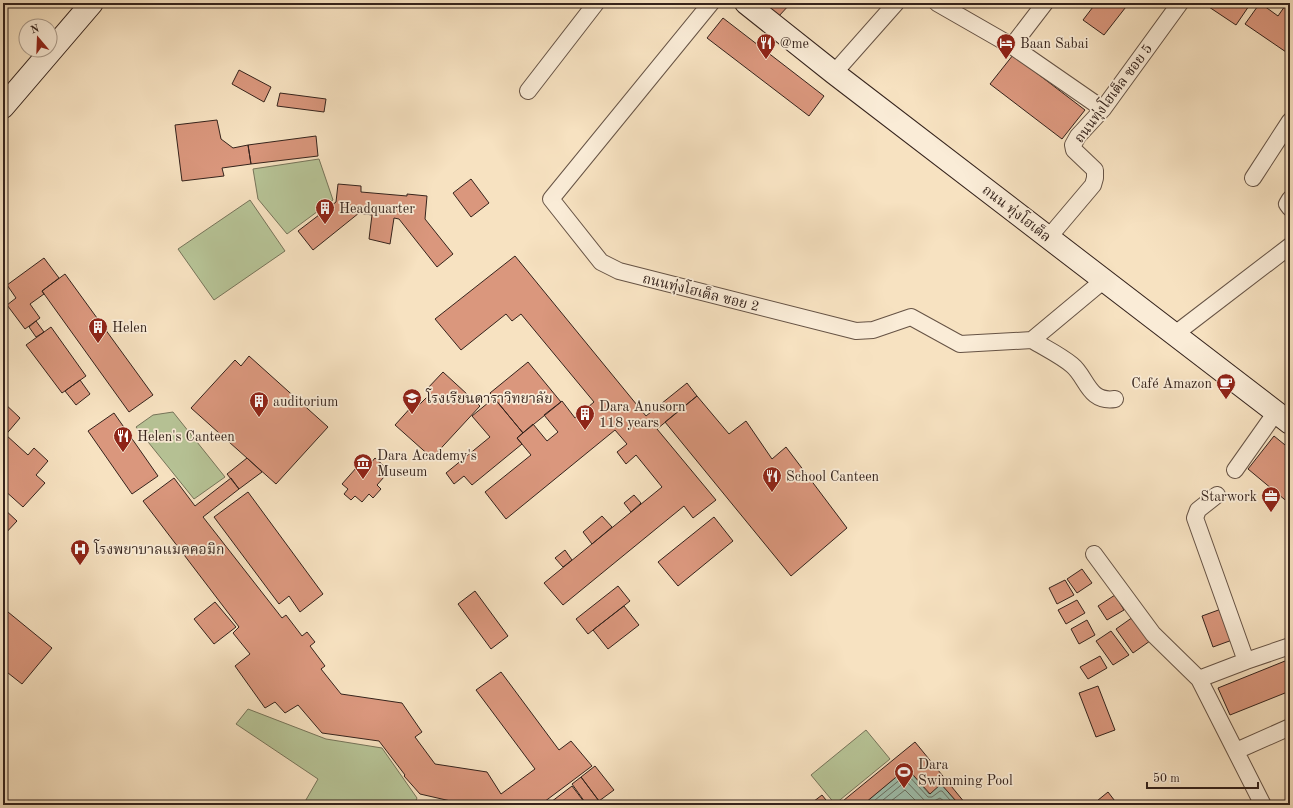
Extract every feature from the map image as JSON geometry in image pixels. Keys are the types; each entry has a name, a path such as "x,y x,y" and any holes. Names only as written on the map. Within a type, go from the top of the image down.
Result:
{"street":[{"path":"3,107 92,3"},
{"path":"528,91 596,3"},
{"name":"ถนนทุ่งโฮเต็ล ซอย 2","path":"711,3 551,199 601,262 619,271 856,331 873,330 911,317 960,344 1032,340"},
{"name":"ถนน ทุ่งโฮเต็ล","path":"746,3 834,73 1283,417"},
{"path":"834,73 896,3"},
{"path":"937,3 1012,46 1103,109"},
{"path":"1012,46 1045,3"},
{"name":"ถนนทุ่งโฮเต็ล ซอย 5","path":"1048,237 1093,185 1095,178 1094,170 1074,150 1073,145 1078,136 1103,109 1180,3"},
{"path":"1253,178 1290,121"},
{"path":"1290,199 1287,204 1290,208"},
{"path":"1175,334 1290,246"},
{"path":"1104,280 1032,340 1071,364 1080,374 1089,390 1097,396 1110,400 1115,399"},
{"path":"1235,470 1283,417"},
{"path":"1217,495 1198,510 1195,518 1246,661"},
{"path":"1094,554 1153,634 1199,679 1263,805"},
{"path":"1199,679 1290,646"},
{"path":"1236,751 1290,727"}],"shaded area":[{"path":"319,159 333,200 287,234 258,199 253,169"},
{"path":"250,200 285,251 214,300 178,249"},
{"path":"173,412 225,477 194,499 136,427 153,415"},
{"path":"248,709 326,739 382,748 417,798 414,805 384,805 356,801 355,805 303,805 318,779 236,724"},
{"path":"866,730 890,759 835,804 811,775"}],"water":[{"name":"Dara Swimming Pool","path":"907,768 929,794 941,784 956,801 952,805 867,805 865,803"}],"building":[{"path":"761,3 791,3 778,17"},
{"path":"1096,3 1129,3 1104,35 1083,20"},
{"path":"1207,3 1251,3 1236,25 1206,5"},
{"path":"1260,3 1278,16 1287,3 1290,3 1290,46 1286,52 1245,24"},
{"path":"723,18 824,96 809,116 707,38"},
{"path":"1013,55 1085,110 1062,139 990,84"},
{"path":"239,70 271,87 264,102 232,84"},
{"path":"280,93 326,99 324,112 277,106"},
{"path":"217,120 221,139 233,148 248,145 251,164 222,168 224,176 182,181 175,125"},
{"path":"316,136 318,156 251,164 248,145"},
{"path":"471,179 489,203 471,217 453,193"},
{"name":"Headquarter","path":"338,184 361,186 361,192 407,196 407,194 427,196 425,219 453,254 437,267 399,219 394,218 390,244 369,239 372,215 359,213 313,250 298,231 336,202"},
{"name":"Dara Anusorn 118 years","path":"515,256 646,416 687,383 697,396 657,429 716,500 693,518 684,506 563,605 544,583 662,487 636,455 626,464 617,452 627,444 615,430 506,519 485,492 531,455 517,438 533,424 547,441 558,432 544,415 562,401 575,418 594,402 521,314 512,321 506,314 461,350 435,319"},
{"path":"44,258 59,278 42,291 44,294 30,304 40,318 25,329 7,305 16,298 7,285"},
{"name":"Helen","path":"65,274 153,395 129,412 42,291"},
{"path":"36,321 44,332 36,337 29,327"},
{"path":"51,327 86,376 62,393 26,345"},
{"name":"auditorium","path":"249,356 328,427 276,484 191,408 235,360 241,366"},
{"path":"528,362 561,402 523,433 490,393"},
{"path":"443,372 480,406 432,458 395,425 413,405 416,408 430,394 426,390"},
{"path":"80,380 90,394 76,405 65,391"},
{"name":"School Canteen","path":"697,396 729,434 746,421 772,459 786,447 847,528 791,576 665,422"},
{"path":"494,398 523,433 517,438 522,444 472,485 464,476 454,484 446,473 490,437 472,416"},
{"path":"3,402 20,418 3,438"},
{"name":"Helen's Canteen","path":"114,413 158,476 132,494 88,431"},
{"path":"6,435 28,455 34,448 48,461 36,475 45,483 23,507 3,489 3,474 7,470 3,466 3,438"},
{"path":"1274,436 1290,449 1290,504 1248,469"},
{"path":"247,458 262,472 239,489 227,474"},
{"name":"Dara Academy's Museum","path":"375,458 384,466 379,472 384,477 377,485 381,489 373,498 369,494 362,502 355,496 351,500 344,494 348,489 342,484 364,459 370,464"},
{"path":"174,478 195,506 231,478 239,489 203,517 282,618 286,615 302,636 307,632 315,642 310,646 325,666 321,669 341,694 402,703 422,732 415,737 435,764 487,772 501,794 535,769 476,690 501,672 559,750 571,741 592,766 540,805 468,805 420,794 404,776 405,775 379,741 322,733 298,705 285,713 275,702 265,708 235,666 250,654 233,633 239,627 143,501"},
{"path":"248,492 323,594 300,612 289,596 279,604 214,517"},
{"path":"634,495 641,503 631,512 624,503"},
{"path":"3,508 17,521 3,536"},
{"path":"602,516 612,527 592,544 583,532"},
{"path":"714,517 733,541 678,586 658,562"},
{"path":"565,550 572,560 563,567 555,558"},
{"path":"1082,569 1092,583 1077,593 1067,579"},
{"path":"1065,580 1074,595 1057,604 1049,588"},
{"path":"618,586 630,601 588,634 576,619"},
{"path":"475,591 508,636 491,649 458,604"},
{"path":"1115,595 1124,610 1107,620 1098,606"},
{"path":"1077,600 1085,613 1066,624 1058,610"},
{"path":"215,602 236,627 214,644 194,619"},
{"path":"624,606 639,625 608,649 593,630"},
{"path":"1224,608 1235,639 1213,647 1202,616"},
{"path":"8,612 52,648 22,684 3,669 3,618"},
{"path":"1133,617 1150,641 1133,653 1116,629"},
{"path":"1087,620 1095,635 1079,644 1071,629"},
{"path":"1111,631 1129,655 1113,665 1096,641"},
{"path":"1100,656 1107,668 1088,679 1080,667"},
{"path":"1290,659 1290,691 1230,715 1218,688"},
{"path":"1098,686 1115,730 1096,737 1079,693"},
{"path":"915,742 965,803 962,805 952,805 956,801 941,784 930,794 907,768 865,803 867,805 838,805"},
{"path":"595,766 614,790 599,801 581,777"},
{"path":"581,777 603,805 587,805 572,784"},
{"path":"572,786 585,803 582,805 547,805"},
{"path":"1108,792 1118,805 1092,805"},
{"path":"822,795 830,805 809,805"}],"place":[{"name":"@me","path":"766,60"},
{"name":"Baan Sabai","path":"1006,60"},
{"name":"Headquarter","path":"325,225"},
{"name":"Helen","path":"98,344"},
{"name":"Café Amazon","path":"1226,400"},
{"name":"โรงเรียนดาราวิทยาลัย","path":"412,415"},
{"name":"auditorium","path":"259,418"},
{"name":"Dara Anusorn 118 years","path":"585,431"},
{"name":"Helen's Canteen","path":"123,453"},
{"name":"Dara Academy's Museum","path":"363,480"},
{"name":"School Canteen","path":"772,493"},
{"name":"Starwork","path":"1271,513"},
{"name":"โรงพยาบาลแมคคอมิก","path":"80,566"},
{"name":"Dara Swimming Pool","path":"904,789"}]}
